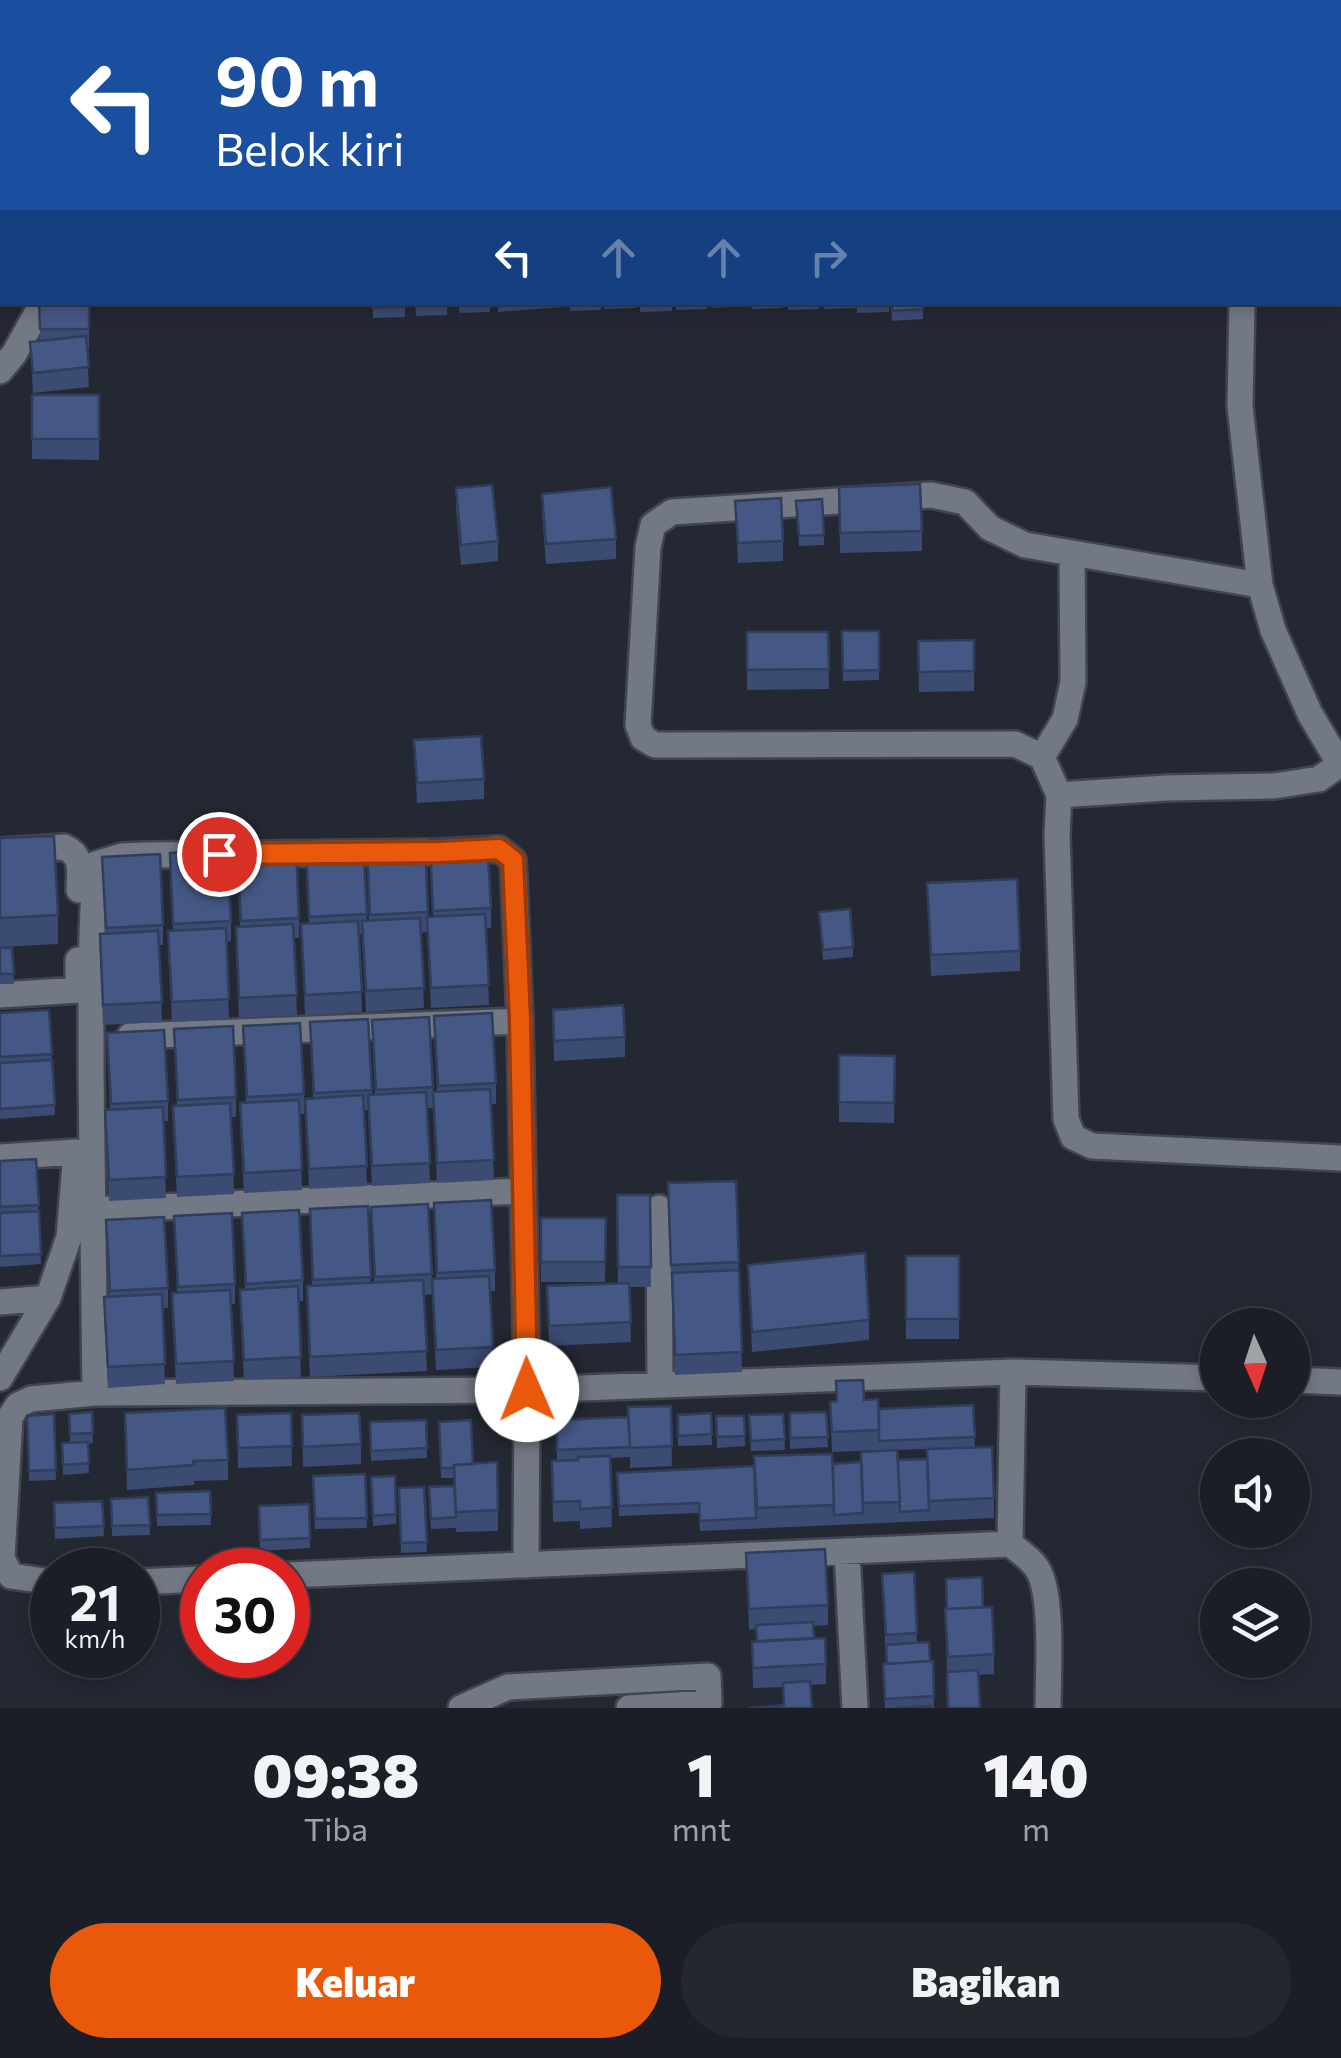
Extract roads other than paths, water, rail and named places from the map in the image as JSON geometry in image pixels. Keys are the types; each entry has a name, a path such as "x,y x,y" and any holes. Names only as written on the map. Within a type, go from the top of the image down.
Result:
{"street":[{"path":"0,371 42,305"},
{"path":"1059,794 1274,786 1318,779 1340,765 1310,714 1273,630 1260,585 1240,406 1242,305"},
{"path":"1260,585 1025,546 990,528 965,502 931,494 672,512 653,525 648,547 638,725 643,738 655,746 1015,744 1042,758 1059,794 1066,1119 1073,1137 1092,1146 1341,1158"},
{"path":"1042,758 1065,719 1073,682 1072,554"},
{"path":"0,851 64,848 80,860 78,990 0,995"},
{"path":"96,1392 92,1210 96,864 122,856 145,855 499,849 513,860 520,1020 526,1565"},
{"path":"92,1038 520,1020"},
{"path":"0,1157 76,1152 69,1238 48,1298 0,1378"},
{"path":"92,1210 523,1192"},
{"path":"659,1208 660,1385"},
{"path":"0,1302 48,1298"},
{"path":"1010,1544 1013,1372"},
{"path":"30,1579 11,1576 2,1558 10,1417 18,1405 31,1399 96,1392 527,1390 1013,1372 1200,1377"},
{"path":"1310,1381 1341,1382"},
{"path":"310,1575 1010,1544 1040,1573 1047,1598 1048,1708"},
{"path":"847,1551 855,1708"},
{"path":"461,1708 508,1686 708,1676 708,1703 629,1708"}]}
